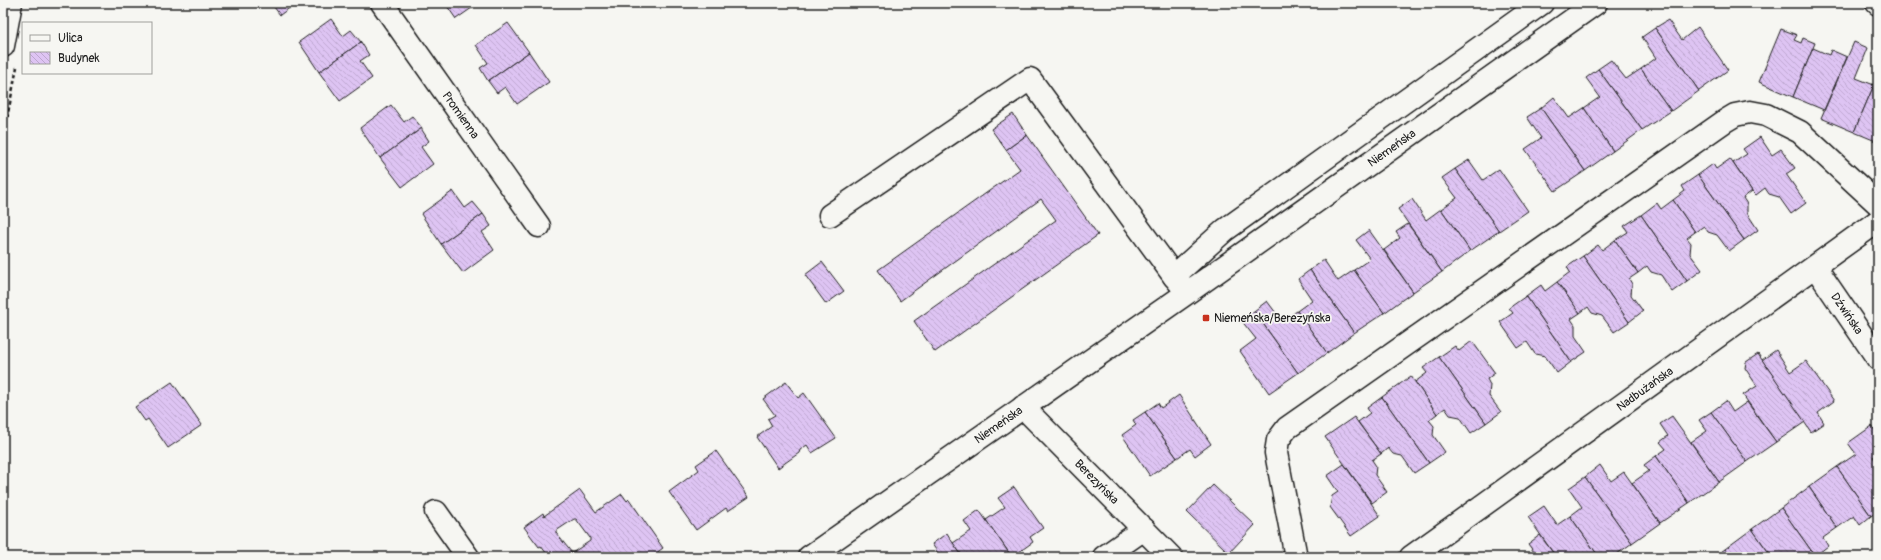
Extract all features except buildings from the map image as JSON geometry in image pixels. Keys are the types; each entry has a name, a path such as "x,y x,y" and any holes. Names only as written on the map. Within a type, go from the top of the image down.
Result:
{"street":[{"path":"3,46 11,3"},
{"name":"Promienna","path":"382,3 539,226"},
{"path":"1174,276 1225,230 1542,3"},
{"name":"Niemeńska","path":"809,557 1187,293 1596,3"},
{"path":"830,215 1030,79 1187,293"},
{"path":"1296,557 1276,452 1278,440 1287,428 1725,121 1735,115 1750,112 1766,115 1800,132 1878,204"},
{"name":"Nadbużańska","path":"1411,557 1816,268 1878,222"},
{"name":"Dźwińska","path":"1816,268 1878,359"},
{"name":"Berezyńska","path":"1023,407 1170,557"},
{"path":"436,512 468,557"},
{"path":"1104,557 1144,530"}],"path":[{"path":"3,139 17,64"}],"place":[{"name":"Niemeńska/Berezyńska","path":"1206,318"}]}
